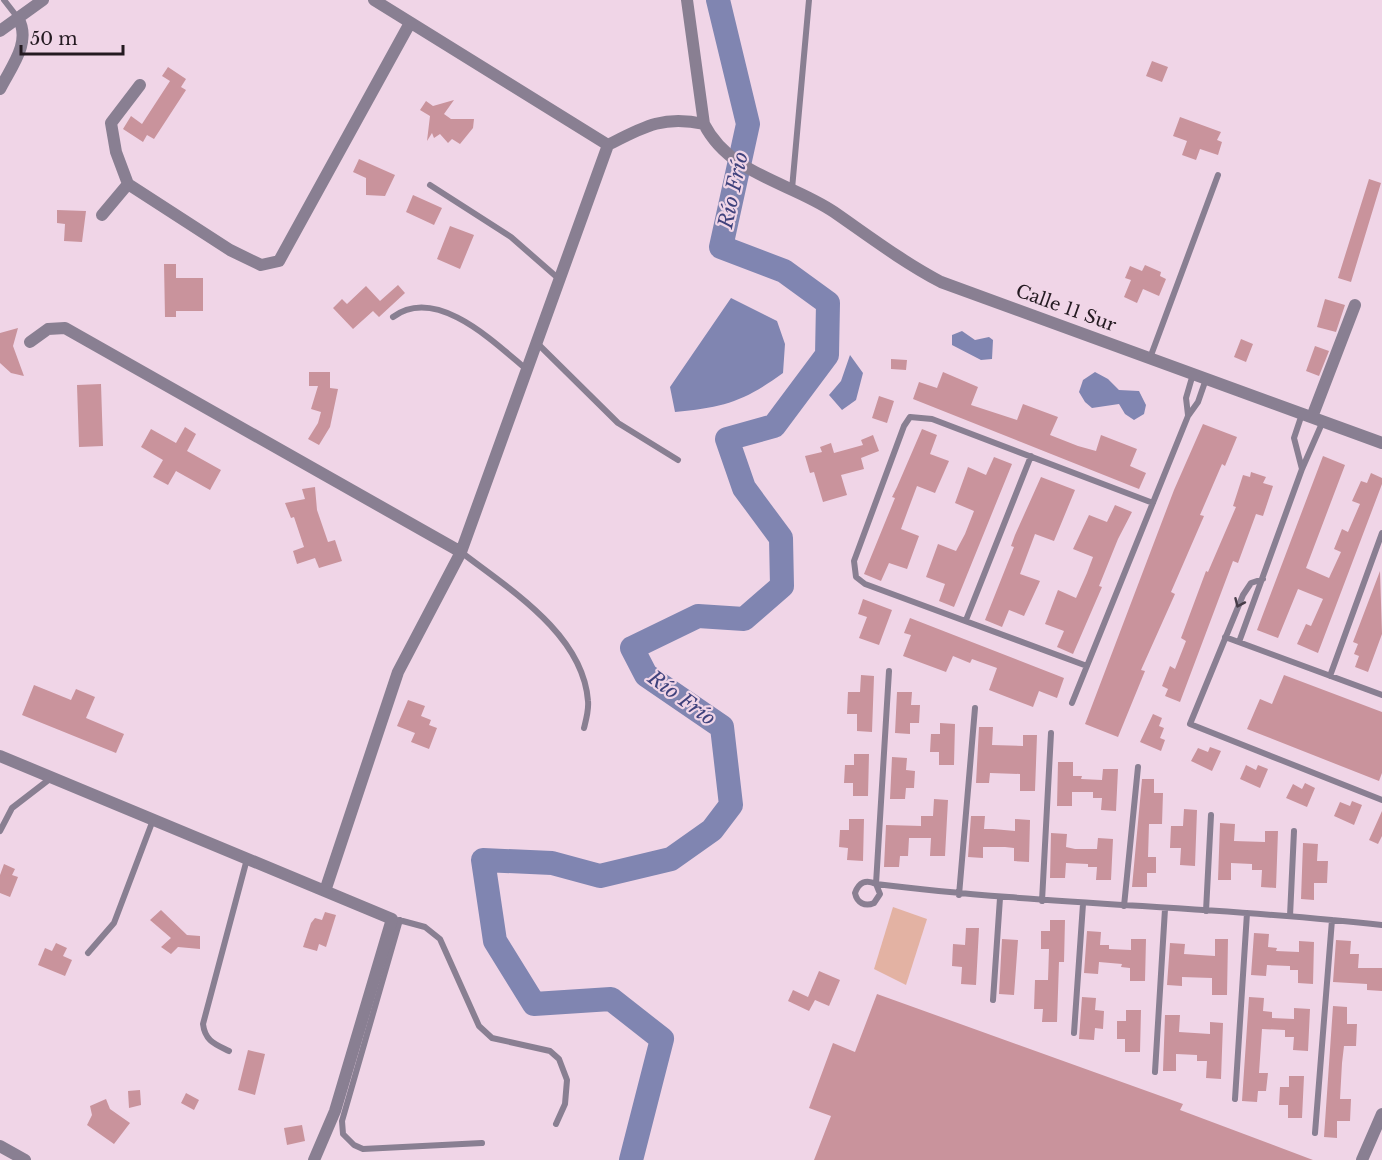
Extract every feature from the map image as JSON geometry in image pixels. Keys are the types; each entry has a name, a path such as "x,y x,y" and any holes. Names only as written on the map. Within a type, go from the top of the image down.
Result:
{"street":[{"path":"0,31 44,0"},
{"path":"374,0 608,146"},
{"path":"325,891 398,672 461,552 608,146 642,128 669,119 704,124 687,0"},
{"path":"0,89 23,43 24,27 18,18"},
{"path":"140,85 111,123 116,152 129,184 230,250 261,265 279,261 410,23"},
{"name":"Calle 11 Sur","path":"704,124 712,141 724,153 755,173 792,189 834,212 879,245 941,282 1382,442"},
{"path":"102,215 129,184"},
{"path":"1312,417 1355,305"},
{"path":"30,342 48,329 65,328 461,552"},
{"path":"0,756 396,919 335,1111 314,1160"},
{"path":"1362,1160 1381,1121"},
{"path":"0,1146 25,1160"}],"lane":[{"path":"4,0 18,18"},
{"path":"792,189 809,0"},
{"path":"1150,358 1218,175"},
{"path":"430,185 511,237 560,280"},
{"path":"393,317 405,308 415,306 435,309 466,322 486,335 527,370"},
{"path":"537,343 618,423 678,460"},
{"path":"1188,416 1186,398 1192,374"},
{"path":"1072,703 1188,416 1198,402 1206,379"},
{"path":"1087,666 865,584 856,577 854,561 904,426 910,417 932,419 1153,503"},
{"path":"1302,470 1294,438 1312,417"},
{"path":"1239,642 1302,470 1312,417"},
{"path":"966,620 1031,456"},
{"path":"1330,676 1382,533"},
{"path":"461,552 518,595 558,632 582,675 589,702 584,729"},
{"path":"1263,579 1251,583 1243,595 1190,724 1382,800"},
{"path":"1225,637 1382,695"},
{"path":"889,671 876,884 880,894 874,903 864,905 859,902 855,892 861,883 866,881 876,884 959,895 1165,909 1247,912 1382,925"},
{"path":"959,895 975,708"},
{"path":"1042,901 1051,733"},
{"path":"1124,906 1138,767"},
{"path":"0,831 12,808 51,778"},
{"path":"1206,911 1211,815"},
{"path":"88,953 114,923 153,819"},
{"path":"1290,916 1294,831"},
{"path":"229,1051 210,1042 204,1034 203,1024 247,858"},
{"path":"993,1000 1000,898"},
{"path":"1074,1033 1083,904"},
{"path":"1155,1072 1165,909"},
{"path":"1235,1099 1247,912"},
{"path":"482,1143 363,1149 354,1145 343,1134 342,1121 396,919 425,927 440,939 479,1026 492,1038 550,1051 559,1059 567,1080 564,1104 556,1124"},
{"path":"1315,1133 1332,920"}],"shaded area":[{"path":"893,907 927,919 906,985 874,969"}],"water":[{"path":"731,298 777,321 785,344 783,373 756,391 732,402 675,412 670,387"},
{"path":"962,331 975,340 989,337 993,340 992,359 981,360 952,345 952,335"},
{"path":"850,355 863,373 856,400 842,410 829,395 841,381"},
{"path":"1095,372 1108,379 1119,390 1139,391 1146,405 1144,414 1134,420 1125,414 1119,404 1092,408 1085,402 1079,392 1083,380"}],"building":[{"path":"1152,61 1168,67 1162,82 1146,76"},
{"path":"168,67 186,79 181,87 186,90 154,139 147,135 143,142 123,129 131,116 142,124 170,81 162,76"},
{"path":"454,100 444,114 451,119 474,119 473,128 460,144 452,139 448,143 440,134 434,138 432,133 427,141 430,116 420,110 426,101 433,106"},
{"path":"1180,117 1221,132 1217,140 1222,142 1218,155 1200,149 1196,160 1182,155 1187,141 1173,136"},
{"path":"359,159 395,175 385,196 366,195 366,178 353,172"},
{"path":"1369,179 1381,183 1351,282 1338,278"},
{"path":"413,195 442,208 434,225 406,212"},
{"path":"57,210 86,211 82,242 64,241 65,224 57,223"},
{"path":"450,226 474,235 460,269 437,259"},
{"path":"164,264 176,264 176,278 203,278 203,311 176,311 176,317 165,317"},
{"path":"1145,265 1161,272 1160,276 1166,279 1159,296 1143,289 1137,303 1124,297 1131,280 1125,278 1130,266 1142,271"},
{"path":"398,285 405,293 379,317 373,311 353,329 333,308 342,299 347,304 366,286 380,301"},
{"path":"1325,299 1345,305 1336,332 1317,327"},
{"path":"18,328 13,346 24,376 11,373 0,363 0,333"},
{"path":"1241,339 1253,344 1246,362 1234,357"},
{"path":"1315,346 1329,351 1319,376 1306,371"},
{"path":"891,359 907,360 906,370 891,369"},
{"path":"309,372 330,372 330,388 338,389 330,427 319,445 308,439 318,423 321,412 311,409 318,386 309,386"},
{"path":"943,372 978,387 971,405 1017,420 1023,404 1058,417 1050,435 1096,451 1101,435 1137,449 1130,466 1146,473 1139,489 913,399 919,382 937,388"},
{"path":"101,384 103,446 79,447 77,385"},
{"path":"879,396 894,401 887,423 872,418"},
{"path":"1203,424 1237,437 1225,466 1222,464 1200,515 1204,516 1171,592 1175,594 1141,670 1145,671 1118,737 1085,724 1174,490"},
{"path":"185,427 196,434 187,451 221,470 210,490 176,471 168,485 153,477 163,460 141,447 151,429 176,443"},
{"path":"922,429 937,435 930,454 949,461 935,493 917,486 901,529 919,536 907,569 889,563 881,581 864,574 895,498 892,497"},
{"path":"873,435 879,451 861,458 864,469 841,475 847,495 823,502 814,472 810,473 805,456 822,452 820,447 831,443 834,453 863,445 861,440"},
{"path":"1323,456 1345,465 1306,568 1329,578 1341,552 1334,549 1342,529 1348,532 1360,504 1352,501 1361,481 1367,483 1371,473 1382,478 1382,484 1318,653 1297,644 1306,624 1311,626 1323,599 1298,589 1278,638 1257,630"},
{"path":"994,457 1012,464 954,607 939,601 945,584 926,577 938,544 956,551 974,511 955,503 968,467 986,475"},
{"path":"1251,472 1266,477 1263,483 1273,486 1263,516 1256,514 1238,563 1233,561 1180,702 1165,696 1168,689 1162,686 1170,666 1175,669 1186,641 1181,638 1206,571 1208,572 1236,507 1233,506 1243,475 1250,477"},
{"path":"1041,477 1075,490 1054,541 1035,534 1020,574 1040,581 1024,616 1009,610 1002,627 985,620 1014,547 1011,546 1015,535"},
{"path":"315,487 317,510 328,542 335,540 342,561 319,568 315,558 297,564 293,551 304,547 294,517 291,518 285,503 305,499 302,489"},
{"path":"1115,505 1132,512 1118,539 1099,586 1102,587 1073,654 1057,647 1064,631 1045,624 1058,590 1076,598 1087,573 1093,557 1073,549 1089,515 1107,522"},
{"path":"1380,571 1382,634 1368,672 1355,667 1359,656 1354,654 1358,644 1353,642"},
{"path":"863,599 892,610 879,645 859,638 867,617 858,614"},
{"path":"910,618 1064,678 1057,698 1039,691 1033,707 989,690 997,668 972,659 970,663 953,656 946,672 903,656 911,635 904,633"},
{"path":"861,675 874,676 872,732 857,731 857,714 847,714 848,692 860,692"},
{"path":"1284,675 1382,712 1382,773 1379,781 1247,729 1260,699 1272,704"},
{"path":"34,685 71,700 76,689 95,697 86,718 124,734 116,753 22,715"},
{"path":"897,692 912,692 911,705 920,705 919,723 910,723 910,734 895,733"},
{"path":"408,700 425,706 421,716 431,720 429,725 437,728 429,749 411,742 415,733 397,726"},
{"path":"1153,714 1162,718 1159,726 1164,728 1160,738 1165,740 1161,751 1140,742"},
{"path":"940,723 955,724 954,765 939,765 939,752 930,752 931,734 940,734"},
{"path":"979,727 993,727 992,745 1023,746 1023,735 1037,735 1035,791 1020,791 1020,774 990,773 989,783 976,783"},
{"path":"1210,747 1221,751 1212,771 1191,761 1198,748 1208,752"},
{"path":"854,754 869,754 868,796 853,796 853,783 844,783 845,765 854,765"},
{"path":"892,757 907,758 906,770 915,771 914,788 906,788 905,799 890,799"},
{"path":"1058,762 1073,762 1073,776 1082,776 1081,779 1102,780 1103,769 1118,769 1116,811 1101,810 1102,798 1093,798 1093,792 1072,792 1072,806 1057,806"},
{"path":"1246,765 1256,770 1258,765 1268,769 1260,788 1240,779"},
{"path":"1142,779 1154,779 1154,793 1163,793 1162,824 1149,824 1148,857 1156,857 1156,873 1147,873 1147,887 1132,887"},
{"path":"1305,783 1315,788 1307,807 1286,798 1293,784 1302,789"},
{"path":"934,799 948,800 945,856 930,856 931,838 909,838 908,856 900,856 899,867 884,867 886,825 921,826 921,816 933,816"},
{"path":"1352,801 1362,805 1354,825 1334,816 1340,802 1350,806"},
{"path":"1184,809 1197,810 1195,866 1180,865 1181,848 1170,848 1171,826 1183,826"},
{"path":"1382,811 1382,836 1378,844 1369,840"},
{"path":"971,816 985,816 984,829 1015,831 1015,819 1030,820 1029,862 1014,861 1014,848 1005,847 983,847 983,858 968,857"},
{"path":"849,819 864,819 863,861 847,860 848,848 839,847 840,830 849,830"},
{"path":"1220,823 1235,824 1234,841 1265,842 1265,831 1278,831 1276,888 1261,887 1262,870 1252,870 1252,864 1231,863 1231,880 1218,880"},
{"path":"1051,833 1067,834 1066,847 1075,849 1097,849 1098,838 1113,839 1111,880 1096,880 1097,867 1088,867 1088,864 1066,863 1065,878 1050,878"},
{"path":"1303,843 1318,844 1317,861 1328,861 1327,883 1314,883 1314,900 1301,899"},
{"path":"4,864 15,869 12,875 18,877 10,897 0,893 0,875"},
{"path":"161,910 187,935 200,936 200,949 178,947 171,954 161,947 171,938 150,920"},
{"path":"325,912 336,915 326,947 319,944 317,951 303,947 311,923 315,918 322,920"},
{"path":"1050,920 1065,920 1064,962 1059,962 1057,1022 1042,1022 1043,1009 1034,1009 1035,980 1048,980 1049,949 1041,949 1041,931 1050,931"},
{"path":"966,928 979,928 976,985 961,984 962,967 952,966 953,944 965,945"},
{"path":"1087,931 1101,932 1100,945 1109,945 1109,949 1131,950 1131,939 1146,939 1145,981 1130,981 1130,968 1121,967 1122,964 1099,962 1098,974 1084,973"},
{"path":"1254,933 1269,934 1268,947 1277,948 1276,951 1299,952 1299,941 1314,942 1313,984 1298,983 1298,970 1290,970 1290,966 1267,965 1266,976 1251,975"},
{"path":"1002,939 1018,940 1014,995 999,994"},
{"path":"1215,939 1228,939 1227,995 1212,995 1212,978 1182,977 1182,986 1167,985 1170,943 1185,944 1184,954 1215,956"},
{"path":"1336,940 1351,941 1350,954 1359,954 1358,968 1382,968 1382,991 1367,990 1367,984 1333,982"},
{"path":"56,943 67,948 63,956 72,960 65,976 38,965 45,948 52,951"},
{"path":"819,971 840,980 829,1006 815,1000 809,1011 788,1001 793,990 808,997"},
{"path":"877,994 1183,1104 1180,1110 1313,1160 814,1160 831,1116 809,1108 833,1043 855,1052"},
{"path":"1082,997 1096,998 1095,1010 1104,1011 1103,1029 1095,1028 1094,1040 1079,1039"},
{"path":"1249,997 1264,998 1263,1011 1272,1012 1272,1018 1294,1019 1294,1008 1310,1009 1308,1051 1293,1050 1294,1037 1285,1037 1285,1030 1262,1029 1259,1073 1268,1073 1266,1091 1258,1091 1257,1102 1242,1101"},
{"path":"1333,1006 1347,1007 1347,1024 1357,1024 1356,1046 1344,1046 1342,1063 1340,1099 1351,1099 1350,1121 1337,1121 1337,1138 1324,1137"},
{"path":"1126,1010 1141,1010 1140,1052 1125,1052 1125,1039 1117,1039 1117,1021 1126,1021"},
{"path":"1165,1015 1180,1015 1179,1032 1210,1034 1210,1022 1223,1023 1221,1079 1206,1078 1207,1061 1197,1061 1197,1055 1176,1054 1176,1071 1163,1071"},
{"path":"248,1050 265,1054 255,1095 238,1090"},
{"path":"1289,1076 1304,1076 1302,1118 1288,1118 1288,1105 1279,1105 1280,1087 1289,1087"},
{"path":"140,1090 141,1105 129,1108 128,1091"},
{"path":"186,1093 199,1100 194,1110 181,1103"},
{"path":"106,1099 110,1109 130,1123 114,1144 87,1125 92,1115 90,1106"},
{"path":"302,1125 305,1141 287,1145 284,1128"}],"waterway":[{"name":"Río Frío","path":"631,1160 662,1039 611,999 534,1004 495,941 483,860 552,863 600,876 671,859 712,830 731,805 722,727 646,675 632,648 698,616 744,619 782,586 781,538 744,488 727,439 774,426 827,355 828,303 784,271 721,247 748,124 718,0"}]}
